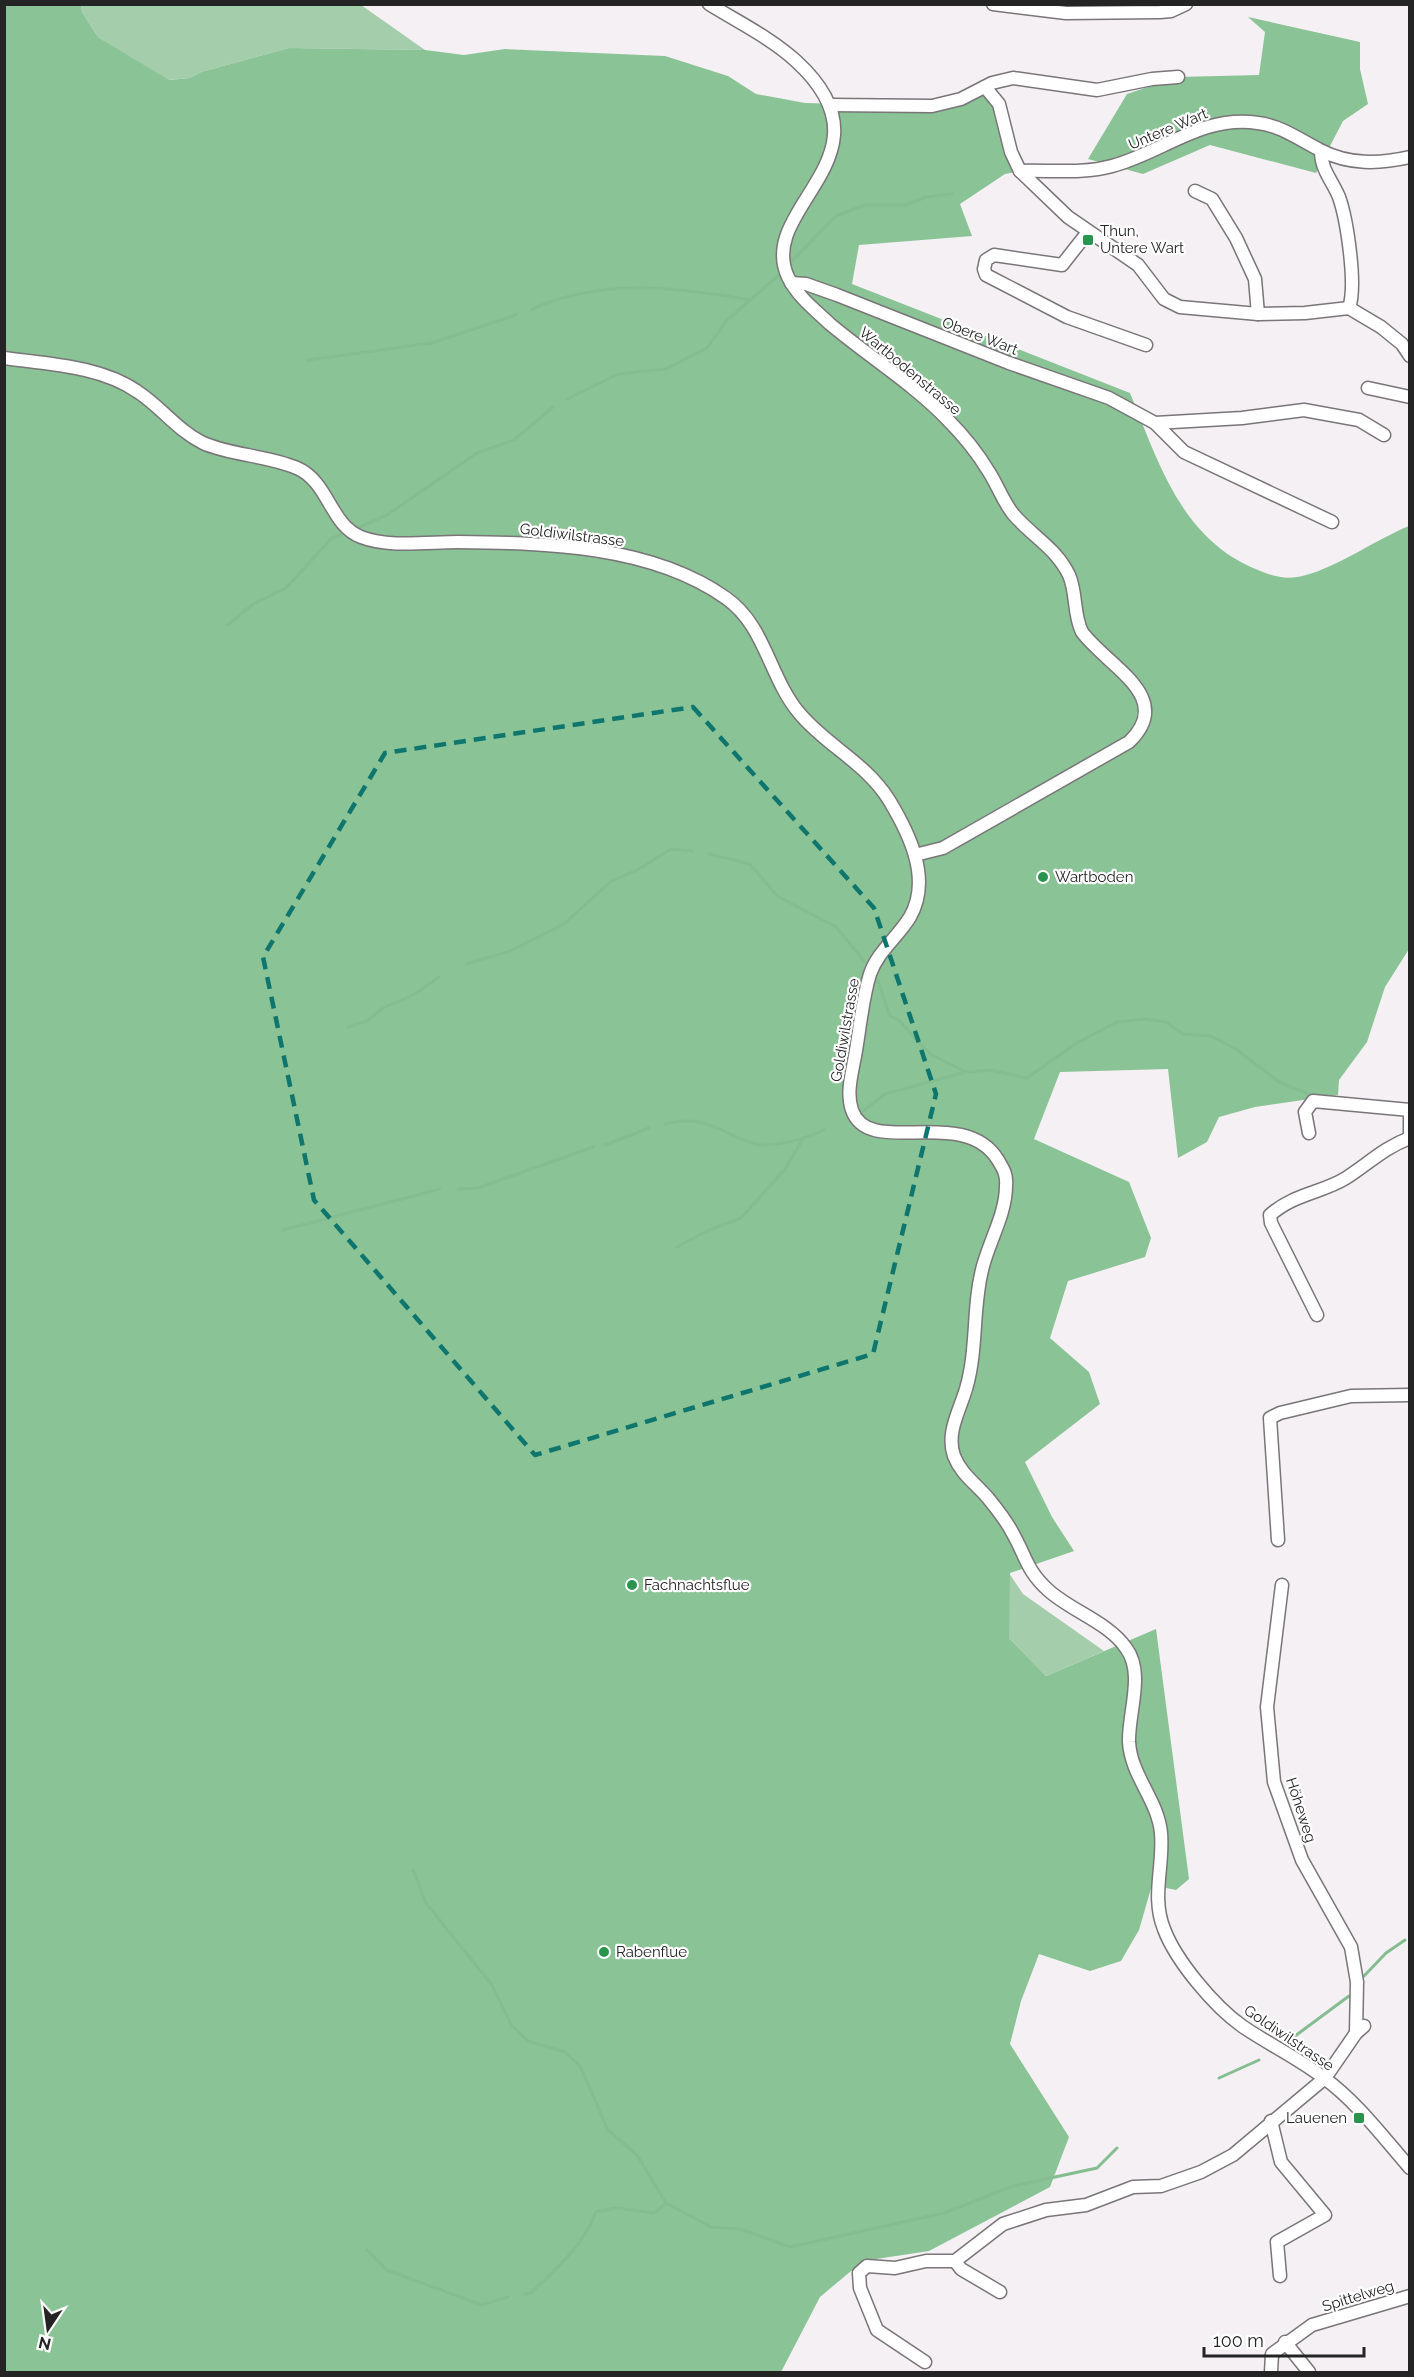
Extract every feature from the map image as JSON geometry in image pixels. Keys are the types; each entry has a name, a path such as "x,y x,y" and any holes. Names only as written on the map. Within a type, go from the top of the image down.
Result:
{"street":[{"name":"Wartbodenstrasse","path":"709,4 789,54 805,70 830,105 834,129 833,147 822,176 788,232 784,248 783,266 791,283 807,304 945,417 974,448 1015,516 1051,548 1062,562 1070,577 1077,621 1082,632 1141,693 1147,706 1144,724 1129,742 943,848 915,855"},
{"path":"993,4 1066,13 1161,12 1171,11 1186,4"},
{"path":"830,105 932,106 961,99 1001,79 1013,78 1097,90 1152,79 1178,77"},
{"path":"985,87 999,104 1011,152 1020,171 1049,201 1088,232 1138,265 1154,289 1171,304 1197,310 1258,314 1305,313 1349,308 1381,327 1402,344 1410,356"},
{"name":"Untere Wart","path":"1020,171 1108,167 1126,162 1208,125 1229,121 1258,123 1285,130 1345,160 1361,163 1410,157"},
{"path":"1321,150 1321,164 1334,186 1346,223 1352,281 1349,308"},
{"path":"1195,191 1212,199 1236,238 1255,279 1258,314"},
{"path":"1088,232 1062,265 994,255 986,260 984,268 986,275 1067,317 1146,345"},
{"name":"Obere Wart","path":"791,283 806,284 837,295 998,359 1109,398 1155,423 1184,452 1332,522"},
{"name":"Goldiwilstrasse","path":"4,358 100,374 118,380 149,400 192,437 218,449 298,468 322,487 344,526 355,535 385,542 530,543 613,553 658,565 726,598 745,615 759,636 778,683 804,720 820,735 849,755 885,793 907,832 915,855 918,877 911,915 881,952 871,970 850,1086 850,1106 859,1124 872,1131 890,1134 930,1131 969,1136 990,1149 1004,1168 1006,1185 1002,1207 981,1272 976,1339 968,1382 949,1441 958,1467 987,1496 1012,1530 1030,1571 1053,1595 1110,1633 1130,1651 1135,1673 1129,1735 1131,1761 1156,1812 1161,1835 1157,1901 1162,1924 1174,1952 1235,2021 1325,2078 1356,2106 1410,2169"},
{"path":"1368,388 1410,397"},
{"path":"1155,423 1242,418 1304,410 1359,420 1384,435"},
{"path":"1309,1133 1305,1112 1313,1101 1410,1110"},
{"path":"1410,1116 1410,1134"},
{"path":"1317,1315 1270,1215 1303,1194 1344,1180 1386,1148 1410,1138"},
{"path":"1278,1540 1270,1419 1280,1413 1351,1396 1410,1395"},
{"name":"Höheweg","path":"1282,1585 1267,1707 1274,1782 1302,1860 1351,1947 1357,1982 1360,2029 1325,2078"},
{"path":"925,2362 877,2330 860,2288 859,2273 867,2266 895,2268 926,2261 955,2261 1003,2224 1046,2210 1086,2205 1132,2187 1161,2186 1201,2172 1233,2155 1325,2078"},
{"path":"1271,2121 1281,2162 1325,2215 1277,2242 1281,2276"},
{"path":"955,2261 961,2269 1000,2292"},
{"name":"Spittelweg","path":"1271,2373 1272,2354 1312,2325 1410,2296"},
{"path":"1285,2343 1309,2373"}],"highlighted area":[{"path":"693,707 874,908 936,1094 873,1354 535,1455 314,1200 263,957 385,753"}],"green space":[{"path":"5,5 81,5 82,12 98,37 169,80 190,78 201,72 289,48 425,50 464,55 505,49 665,56 728,76 756,94 805,103 932,106 985,87 992,95 1020,171 1005,174 960,204 972,236 859,245 852,284 1130,393 1162,470 1189,516 1207,537 1228,554 1253,568 1279,577 1292,578 1306,575 1331,566 1409,526 1409,949 1385,987 1367,1042 1339,1080 1338,1095 1255,1107 1219,1117 1207,1142 1178,1158 1168,1069 1060,1072 1034,1139 1129,1182 1151,1238 1145,1257 1068,1281 1050,1338 1089,1372 1100,1404 1025,1462 1052,1517 1074,1551 1010,1573 1009,1638 1046,1676 1156,1629 1189,1879 1176,1890 1152,1885 1139,1930 1121,1961 1090,1971 1039,1954 1021,2001 1010,2044 1069,2137 1050,2187 929,2251 863,2261 820,2297 781,2372 5,2372"},
{"path":"81,5 361,5 425,50 289,48 201,72 190,78 168,80 98,37 82,12"},
{"path":"1248,17 1360,42 1360,69 1368,104 1343,121 1316,173 1210,145 1143,174 1088,159 1127,94 1178,77 1259,75 1265,32"},
{"path":"1009,1573 1023,1594 1104,1651 1046,1676 1009,1638"}],"waterway":[{"path":"791,262 836,216 865,205 906,205 926,197 952,194"},
{"path":"567,399 618,374 666,369 707,348 727,320 778,276"},
{"path":"532,309 558,299 612,289 667,289 750,300"},
{"path":"308,360 432,343 516,315"},
{"path":"359,527 387,515 477,453 514,440 553,407"},
{"path":"228,625 253,604 286,588 332,538 340,535"},
{"path":"466,964 510,951 564,924 610,882 639,869 671,849 693,851"},
{"path":"709,854 750,864 777,896 836,927 864,961"},
{"path":"348,1027 367,1021 383,1008 415,994 439,977"},
{"path":"878,981 890,1016 899,1020 932,1055 966,1072 990,1070 1027,1078 1075,1044 1117,1022 1145,1019 1166,1022 1183,1034 1211,1036 1236,1049 1279,1082 1311,1095"},
{"path":"863,1111 885,1094 966,1072"},
{"path":"665,1124 679,1121 701,1122 760,1145 789,1142 824,1130"},
{"path":"605,1145 649,1128"},
{"path":"677,1247 707,1231 741,1218 785,1169 803,1139"},
{"path":"458,1189 478,1188 593,1147"},
{"path":"283,1230 440,1189"},
{"path":"413,1870 426,1903 492,1985 512,2026 528,2041 565,2052 580,2066 608,2130 637,2155 666,2203 711,2227 740,2229 790,2247 944,2213 1013,2186 1097,2168 1117,2148"},
{"path":"1364,1976 1386,1953 1405,1940"},
{"path":"1295,2036 1349,1996"},
{"path":"1219,2078 1259,2060"},
{"path":"525,2294 531,2293 576,2247 596,2212 615,2208 654,2213 666,2203"},
{"path":"367,2250 387,2270 482,2305 508,2297"}],"place":[{"name":"Thun, Untere Wart","path":"1088,240"},
{"name":"Wartboden","path":"1043,877"},
{"name":"Fachnachtsflue","path":"632,1585"},
{"name":"Rabenflue","path":"604,1952"},
{"name":"Lauenen","path":"1359,2118"}]}
